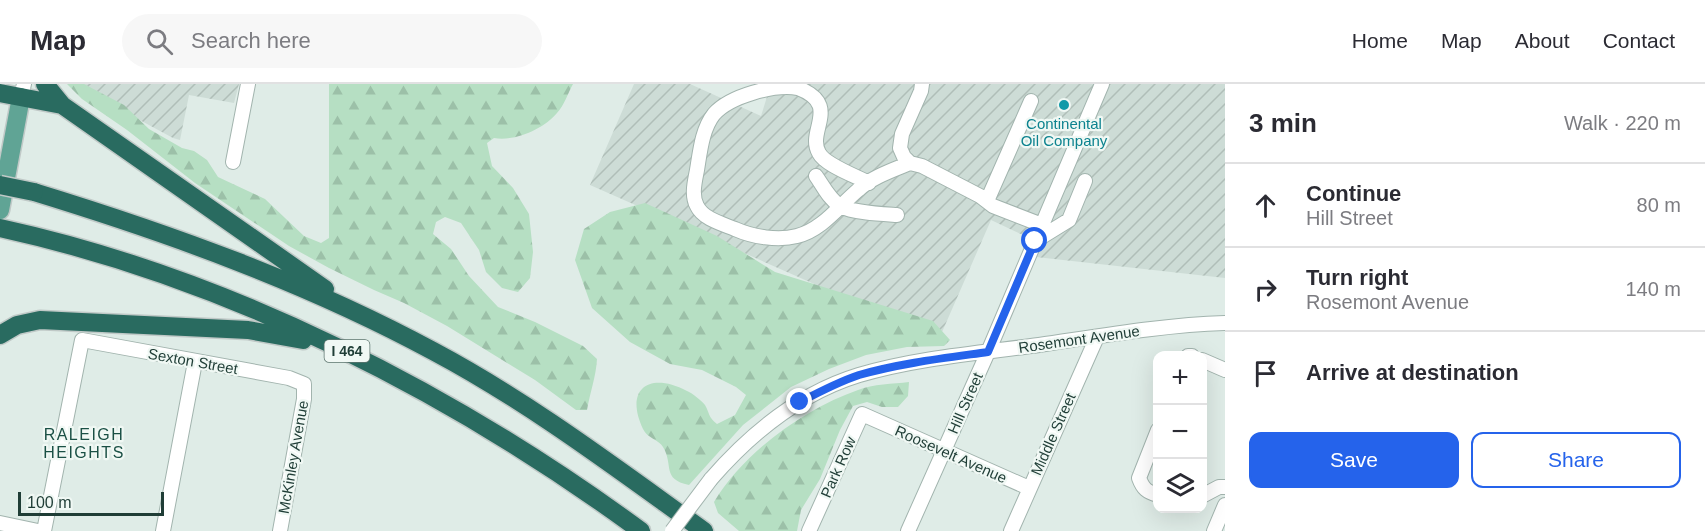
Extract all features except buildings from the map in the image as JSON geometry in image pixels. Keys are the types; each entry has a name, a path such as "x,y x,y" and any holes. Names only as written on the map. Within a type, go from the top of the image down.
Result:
{"highway":[{"path":"45,84 62,105"},
{"path":"0,95 22,90 62,105 358,312"},
{"name":"I 464","path":"0,185 34,192 186,242 358,312 435,352 530,408 704,531"},
{"name":"I 464","path":"0,228 96,253 183,283 289,325 362,358 527,453 641,531"},
{"path":"0,317 248,330 292,337 362,358"},
{"path":"0,335 23,323 40,320"}],"main road":[{"path":"0,210 22,90"}],"street":[{"path":"0,95 3,84"},
{"path":"233,162 248,84"},
{"path":"922,84 902,134 900,148 904,157 910,163 922,166 993,206 1042,225"},
{"name":"Hill Street","path":"908,531 988,352 1102,84"},
{"path":"869,183 825,161 819,154 816,145 821,116 819,105 811,95 796,87 778,86 761,88 736,99 715,113 706,128 693,190 697,207 711,219 740,231 775,239 798,236 816,228 860,188 910,163"},
{"path":"987,201 1031,101"},
{"path":"816,176 830,196 841,206 875,214 897,215"},
{"path":"1035,241 1069,220 1086,181"},
{"name":"Rosemont Avenue","path":"672,531 711,479 745,443 762,428 800,402 837,383 905,364 1225,322"},
{"name":"Middle Street","path":"1011,531 1097,337"},
{"name":"Sexton Street","path":"44,531 82,340 289,378 303,384"},
{"path":"163,531 195,362"},
{"path":"1207,362 1225,370"},
{"name":"McKinley Avenue","path":"280,531 304,399 303,384"},
{"name":"Park Row","path":"809,531 861,414 873,419"},
{"name":"Roosevelt Avenue","path":"873,419 1029,488"},
{"path":"1153,442 1139,478 1147,492 1153,494"},
{"path":"1207,494 1219,486 1225,487"},
{"path":"1214,531 1225,505"},
{"path":"0,523 38,531"}],"shaded area":[{"path":"73,84 239,84 234,103 189,95 180,140"},
{"path":"634,84 690,84 761,116 771,84 1096,84 1029,238 991,220 939,339 590,185"},
{"path":"1110,84 1225,84 1225,278 1036,257"}],"green space":[{"path":"67,84 84,84 124,105 149,129 182,148 194,151 207,160 218,177 265,199 304,236 321,243 329,238 329,84 573,84 559,110 537,129 510,138 494,138 487,143 492,166 513,188 529,214 533,252 530,278 518,292 502,288 486,272 479,250 461,223 445,217 436,222 433,234 451,249 469,276 498,307 583,346 597,359 587,410 576,410 535,380 447,326 289,246 195,183 127,130 82,99"},
{"path":"645,203 717,236 775,272 933,321 950,340 944,346 907,347 866,355 791,387 743,425 689,485 680,482 671,475 663,447 643,429 638,415 639,394 651,384 673,385 699,399 717,424 735,415 746,395 736,387 702,370 670,364 630,342 592,308 575,260 584,229 610,212"},
{"path":"909,382 908,396 898,407 882,407 867,402 853,406 840,430 820,479 801,510 797,531 739,531 718,513 714,502 727,484 742,466 777,434 817,408 858,390 877,385"}],"place":[{"name":"Continental Oil Company","path":"1064,105"}],"district":[{"name":"RALEIGH HEIGHTS","path":"84,443"}],"route":[{"path":"800,402 837,383 859,375 905,364 988,352 1035,241"}]}
